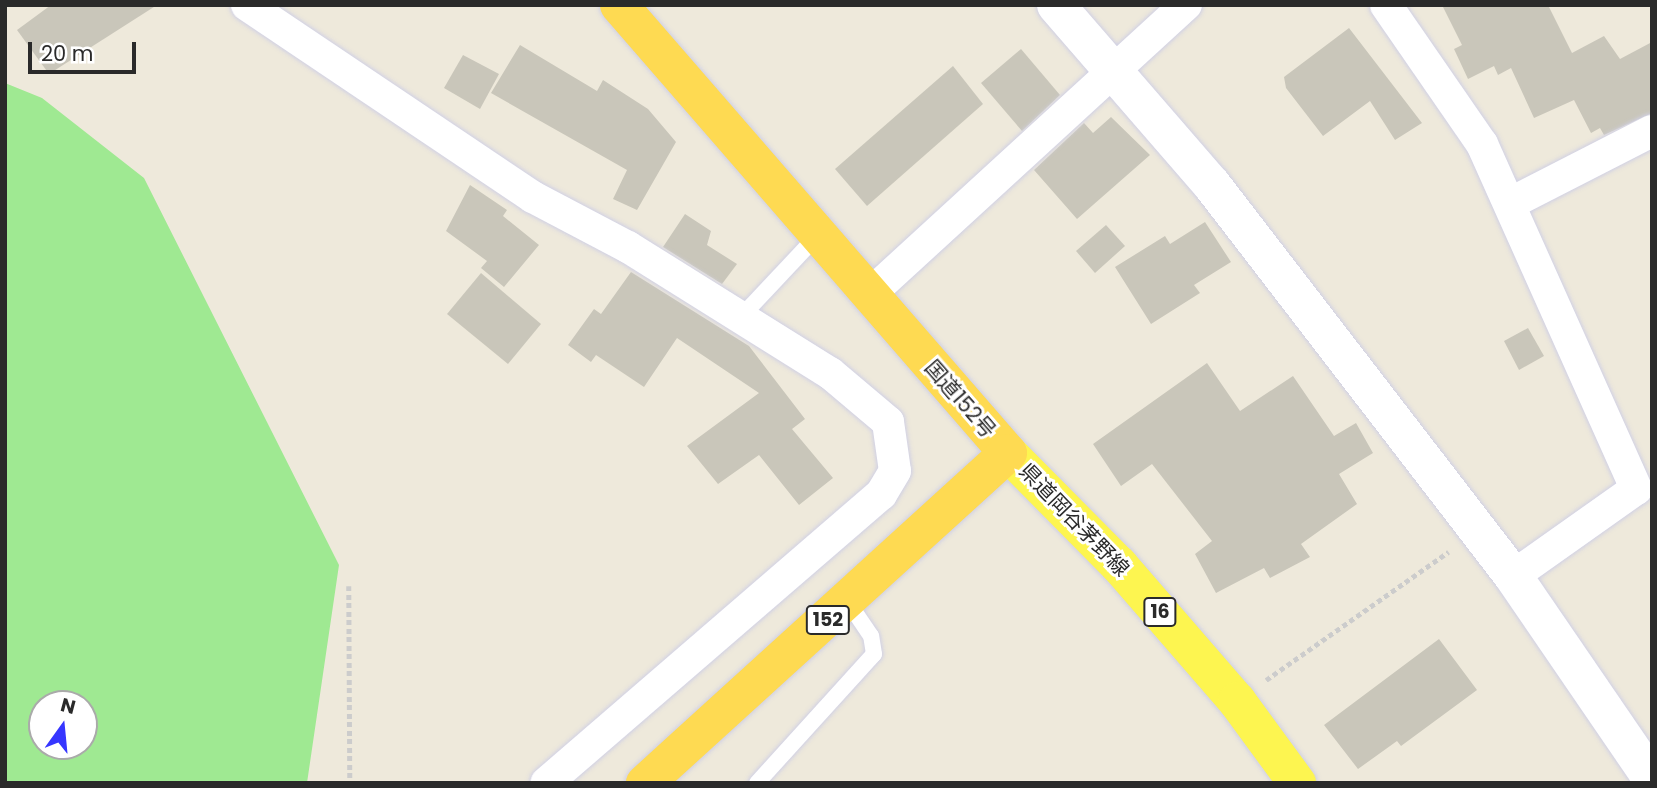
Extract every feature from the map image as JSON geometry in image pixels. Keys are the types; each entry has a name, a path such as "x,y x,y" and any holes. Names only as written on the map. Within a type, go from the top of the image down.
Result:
{"highway":[{"name":"国道152号","path":"620,5 817,236 1008,453 848,602 645,783"}],"main road":[{"name":"県道岡谷茅野線","path":"1008,453 1119,565 1237,701 1297,783"}],"street":[{"path":"247,5 533,197 740,318 864,397 888,422 895,471 881,494 546,783"},
{"path":"1056,5 1212,185 1513,576 1652,779"},
{"path":"869,295 1111,70 1186,5"},
{"path":"1386,5 1482,144 1511,203 1636,489 1513,576"},
{"path":"1511,203 1652,131"}],"lane":[{"path":"740,318 817,236"},
{"path":"757,783 874,654 872,636 848,602"}],"path":[{"path":"1237,701 1478,531"},
{"path":"349,586 350,783"}],"green space":[{"path":"5,83 42,98 144,178 339,565 307,783 5,783"}],"building":[{"path":"51,5 157,5 49,74 17,30"},
{"path":"1442,5 1548,5 1572,53 1604,36 1620,59 1652,42 1652,113 1604,135 1600,128 1591,133 1574,100 1534,118 1511,68 1498,75 1494,66 1468,79 1454,49 1462,45"},
{"path":"1349,28 1422,123 1395,140 1370,101 1323,136 1286,88 1284,77"},
{"path":"520,45 597,91 603,80 648,109 676,142 637,210 613,199 627,170 491,93"},
{"path":"1021,49 1060,95 1022,131 981,83"},
{"path":"463,55 499,74 480,109 444,88"},
{"path":"953,66 983,104 867,206 835,169"},
{"path":"1111,117 1150,155 1077,219 1034,170 1084,123 1093,133"},
{"path":"470,185 507,210 503,216 539,245 504,287 481,268 487,261 446,231"},
{"path":"685,214 711,231 707,245 737,264 722,284 663,247"},
{"path":"1205,222 1231,262 1194,285 1200,293 1151,324 1115,267 1165,236 1170,244"},
{"path":"1106,225 1125,246 1095,273 1076,251"},
{"path":"631,272 749,346 805,419 792,429 833,478 799,505 759,455 718,484 687,446 759,393 677,338 644,387 596,355 591,362 568,345 594,309 601,314"},
{"path":"481,273 541,324 508,364 447,314"},
{"path":"1528,328 1544,356 1519,370 1504,341"},
{"path":"1207,363 1240,411 1293,376 1334,436 1356,423 1373,453 1339,474 1357,504 1301,544 1310,557 1270,578 1264,568 1216,593 1195,554 1212,541 1152,464 1121,486 1093,444"},
{"path":"1439,639 1477,690 1401,746 1397,741 1358,769 1324,725"}]}
